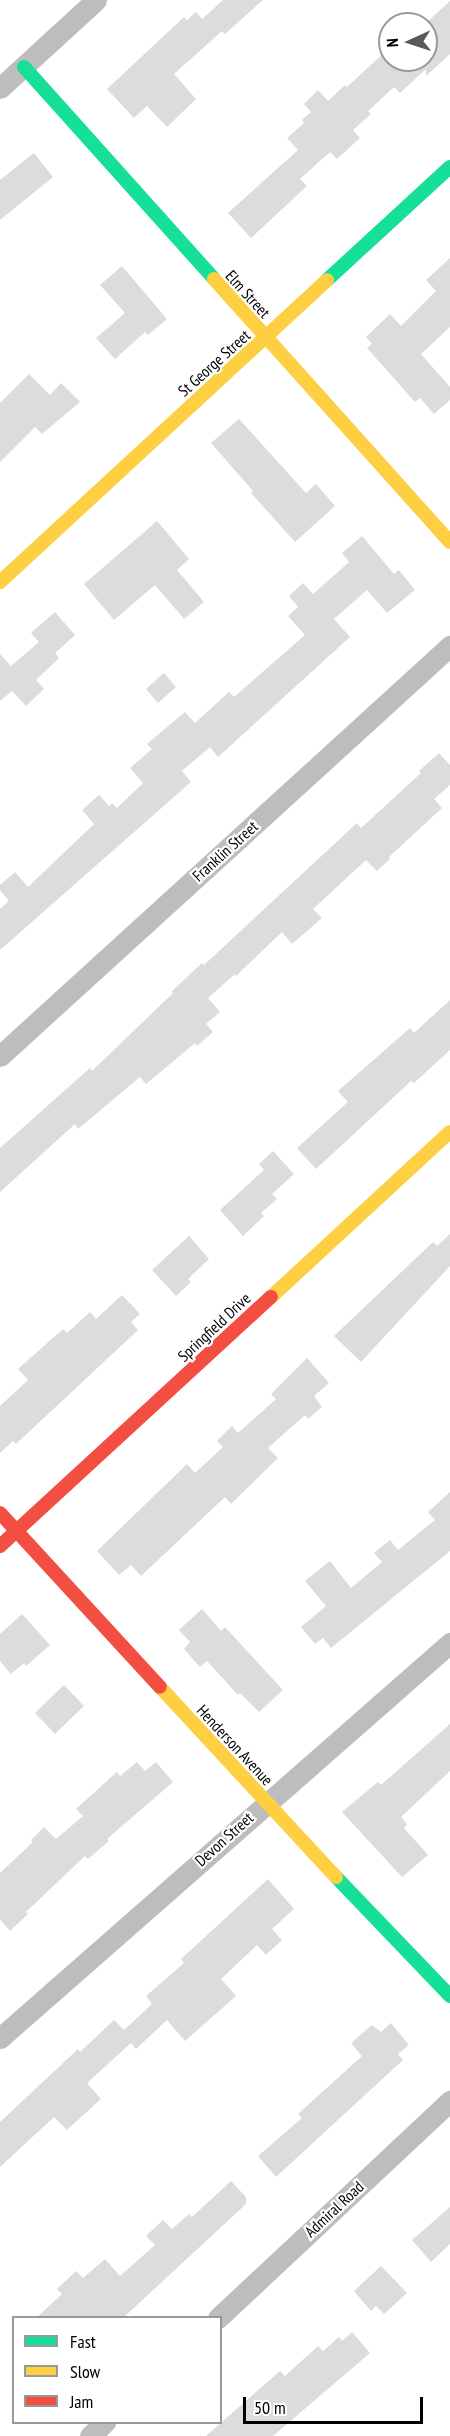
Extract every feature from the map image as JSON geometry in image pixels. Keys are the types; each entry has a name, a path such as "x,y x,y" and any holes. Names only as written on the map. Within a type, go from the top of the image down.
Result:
{"street":[{"path":"0,88 96,0"},
{"name":"Elm Street","path":"24,67 450,542"},
{"name":"St George Street","path":"0,582 450,167"},
{"name":"Franklin Street","path":"0,1056 450,646"},
{"name":"Springfield Drive","path":"0,1546 450,1132"},
{"name":"Henderson Avenue","path":"0,1513 265,1802 450,1996"},
{"name":"Devon Street","path":"0,2038 265,1802 450,1642"},
{"name":"Admiral Road","path":"220,2316 450,2102"},
{"path":"90,2436 103,2424"}],"building":[{"path":"223,0 263,0 225,34 222,31 174,74 196,99 167,127 147,106 134,118 107,89 184,17 187,20 196,12 202,19"},
{"path":"450,1 450,54 438,65 438,12"},
{"path":"378,58 378,72 423,72 400,93 394,87 368,111 371,114 353,130 360,138 337,159 330,152 300,179 307,186 251,238 228,213 298,150 287,138 304,123 302,120 311,112 304,104 318,90 328,101 345,85 347,87"},
{"path":"34,153 53,177 0,220 0,180"},
{"path":"450,258 450,327 421,354 450,387 450,400 434,414 420,398 415,402 367,348 372,344 366,337 390,314 401,326 436,291 426,280"},
{"path":"122,266 167,319 148,335 145,332 115,359 96,338 125,313 100,285"},
{"path":"29,374 50,395 61,383 80,402 42,434 35,427 0,462 0,403"},
{"path":"239,419 306,493 316,484 335,506 295,542 251,493 253,491 211,443"},
{"path":"157,521 189,559 177,570 204,602 184,619 155,585 114,620 84,584"},
{"path":"362,536 394,574 399,570 415,590 387,613 367,590 334,619 350,637 218,757 210,747 182,771 191,782 0,950 0,909 9,901 0,890 0,885 15,872 28,887 94,824 82,810 99,795 109,806 112,803 117,808 143,783 130,768 152,749 147,744 185,712 195,723 229,692 234,697 305,635 288,616 298,607 289,596 303,583 313,594 349,562 342,553"},
{"path":"55,612 75,635 55,653 59,658 36,680 44,689 26,706 12,691 0,701 0,654 11,666 39,642 31,633"},
{"path":"164,673 176,687 158,703 146,689"},
{"path":"439,753 450,765 450,785 434,799 442,808 377,871 366,860 313,909 322,918 292,944 282,932 236,976 235,974 208,998 220,1012 206,1024 213,1032 197,1046 195,1043 146,1084 140,1077 78,1129 75,1124 0,1192 0,1148 90,1068 92,1071 202,963 204,965 357,823 361,828 421,773 419,771"},
{"path":"450,1000 450,1050 414,1083 411,1081 316,1169 297,1148 348,1102 338,1091 410,1028 414,1033"},
{"path":"273,1151 294,1174 272,1194 277,1199 261,1213 264,1216 243,1236 220,1210 264,1170 259,1164"},
{"path":"450,1234 450,1266 361,1362 334,1336 433,1242 437,1246"},
{"path":"189,1236 209,1259 188,1279 191,1282 176,1296 152,1270"},
{"path":"122,1295 140,1314 131,1322 138,1330 16,1444 13,1441 0,1453 0,1406 28,1380 18,1369 63,1329 67,1333 90,1312 96,1319"},
{"path":"307,1358 329,1383 314,1396 322,1407 308,1419 305,1415 268,1448 278,1458 231,1504 225,1497 141,1576 131,1565 119,1575 97,1551 187,1464 195,1473 223,1447 217,1441 232,1426 238,1433 276,1399 271,1394"},
{"path":"450,1492 450,1551 331,1648 323,1638 315,1644 301,1627 326,1606 305,1581 330,1561 351,1588 382,1562 374,1553 390,1540 398,1550 435,1520 428,1512"},
{"path":"202,1609 221,1631 225,1627 283,1690 259,1712 240,1693 238,1695 207,1661 200,1667 184,1649 190,1642 179,1630"},
{"path":"22,1614 50,1645 26,1666 24,1663 11,1674 0,1661 0,1634"},
{"path":"64,1685 84,1706 55,1734 35,1713"},
{"path":"450,1724 450,1771 401,1817 407,1824 404,1828 428,1855 402,1877 342,1812 378,1782 381,1785"},
{"path":"137,1762 145,1771 156,1762 173,1782 107,1839 109,1841 88,1859 85,1856 26,1912 28,1914 10,1931 0,1919 0,1873 33,1842 31,1840 44,1827 56,1839 83,1816 76,1809 117,1772 120,1776"},
{"path":"268,1879 294,1909 272,1929 282,1940 266,1955 257,1945 221,1979 236,1996 185,2041 167,2020 136,2049 131,2043 87,2083 101,2099 67,2130 54,2117 0,2167 0,2122 78,2049 80,2052 114,2020 124,2030 152,2004 146,1996 184,1963 181,1959"},
{"path":"391,2023 409,2045 398,2054 403,2060 276,2177 258,2156 302,2118 298,2114 362,2056 351,2043 372,2025 381,2032"},
{"path":"231,2181 246,2197 246,2204 125,2316 38,2316 62,2294 57,2289 76,2271 83,2278 105,2259 120,2276 155,2245 146,2236 163,2220 172,2229 189,2214 192,2217"},
{"path":"450,2207 450,2244 431,2262 412,2240"},
{"path":"381,2266 407,2293 384,2314 376,2306 371,2311 354,2291"},
{"path":"352,2332 370,2353 273,2436 206,2436 280,2371 285,2376 318,2346 323,2351 339,2337 342,2341"}],"traffic: fast":[{"path":"24,67 214,279"},
{"path":"327,280 450,167"},
{"path":"336,1877 450,1996"}],"traffic: slow":[{"path":"214,279 450,542"},
{"path":"0,582 327,280"},
{"path":"271,1297 450,1132"},
{"path":"160,1687 336,1877"}],"traffic: jam":[{"path":"0,1546 271,1297"},
{"path":"0,1513 160,1687"}]}
